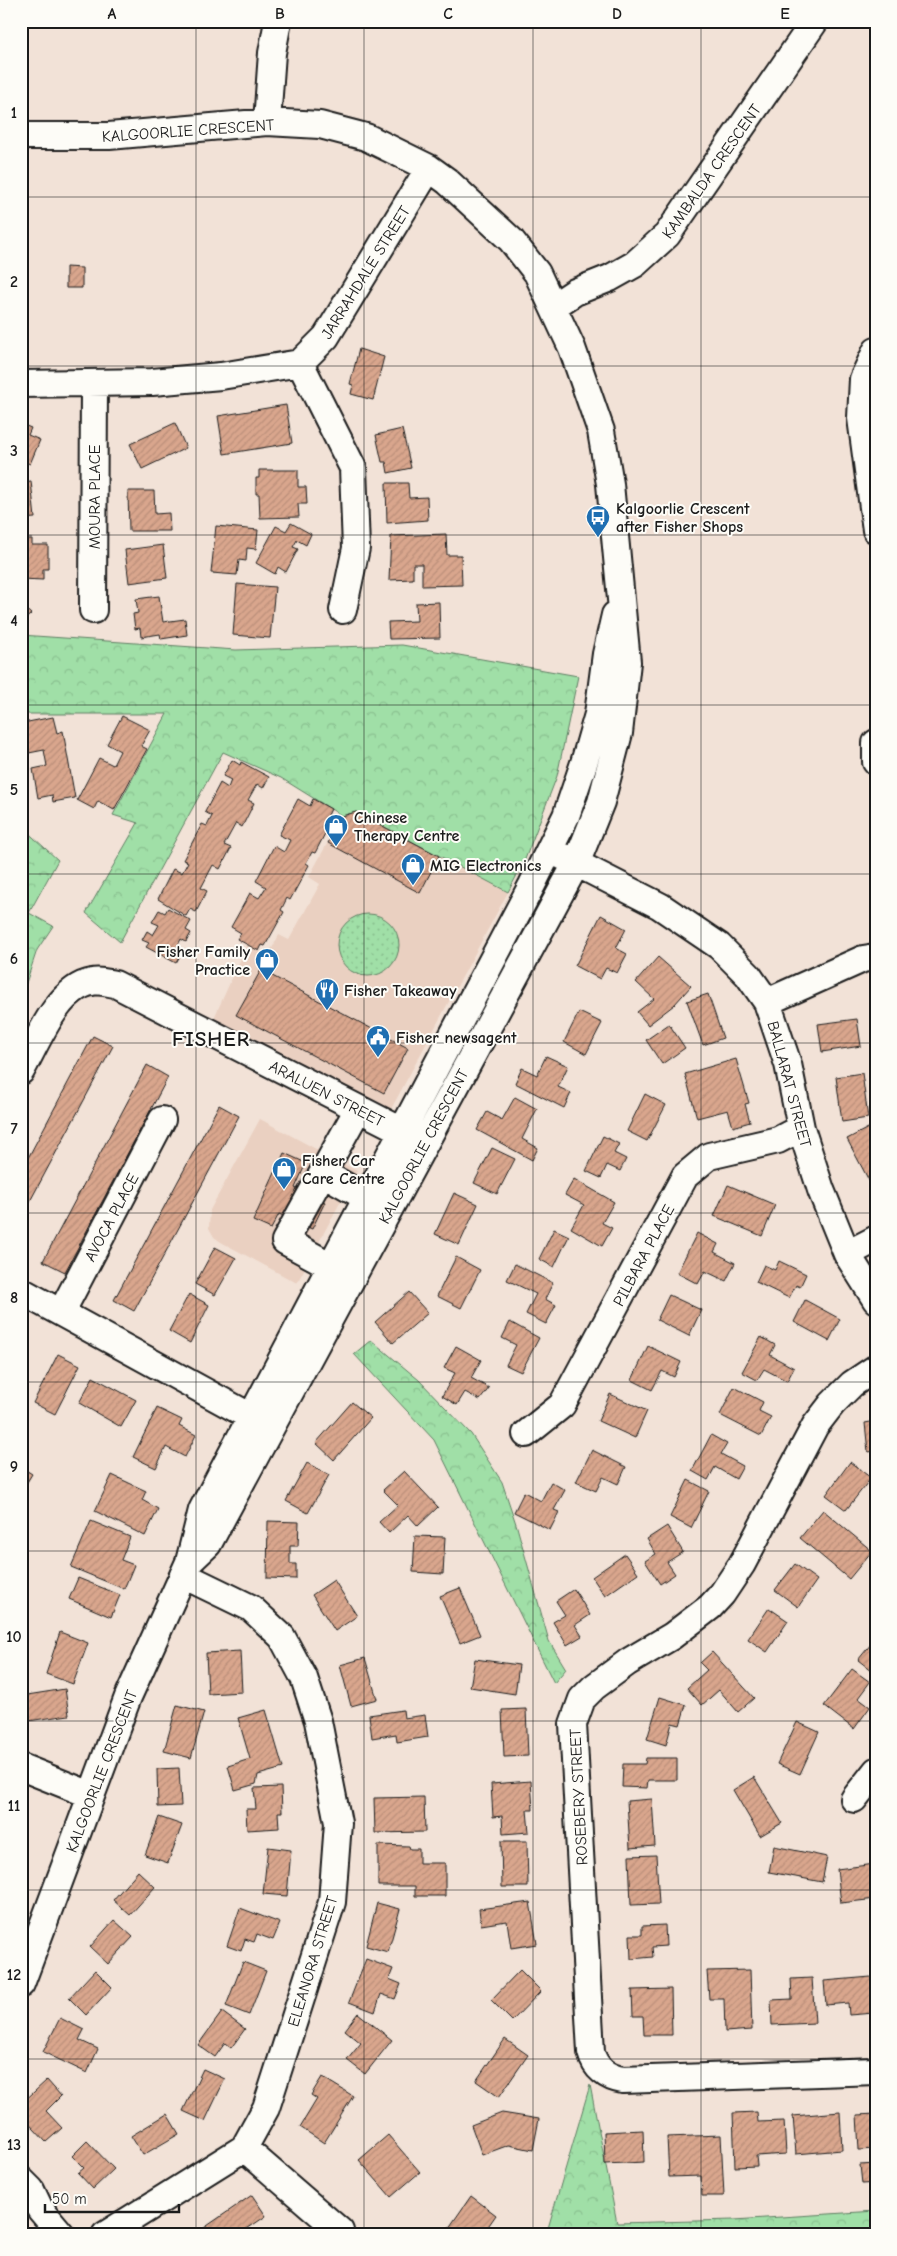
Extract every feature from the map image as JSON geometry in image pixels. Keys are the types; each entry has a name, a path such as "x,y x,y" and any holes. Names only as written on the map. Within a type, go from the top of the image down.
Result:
{"street":[{"path":"267,122 272,53 278,21"},
{"name":"KAMBALDA CRESCENT","path":"554,306 575,292 610,278 635,264 667,236 815,21"},
{"name":"KALGOORLIE CRESCENT","path":"21,136 109,136 267,122 320,125 366,138 429,168 447,181 511,240 537,273 572,348 601,431 610,484 627,662 619,733 601,802 576,864 425,1143 261,1423 202,1510 186,1568 128,1697 21,1984"},
{"name":"JARRAHDALE STREET","path":"300,363 326,338 429,168"},
{"path":"876,350 863,379 861,418 876,530"},
{"path":"21,384 152,382 221,376 300,363 353,468 356,548 343,610"},
{"name":"MOURA PLACE","path":"93,610 94,383"},
{"name":"KALGOORLIE CRESCENT","path":"261,1423 331,1266 551,850 566,816 598,714 606,654 620,594"},
{"path":"876,743 876,762"},
{"name":"BALLARAT STREET","path":"551,850 660,906 719,946 748,975 767,1002 788,1064 801,1128 820,1190 847,1254 876,1300"},
{"path":"767,1002 863,959 876,957"},
{"name":"ARALUEN STREET","path":"21,1072 61,1000 83,985 91,982 115,984 425,1143"},
{"path":"331,1266 285,1240 358,1109"},
{"name":"AVOCA PLACE","path":"61,1313 162,1120"},
{"name":"PILBARA PLACE","path":"526,1434 562,1405 685,1176 709,1156 778,1140 801,1128"},
{"path":"323,1173 367,1198"},
{"path":"847,1254 876,1239"},
{"path":"21,1291 261,1423"},
{"name":"ROSEBERY STREET","path":"876,1368 839,1397 815,1426 738,1572 722,1594 710,1607 672,1636 628,1662 594,1686 582,1699 573,1724 590,2046 592,2058 598,2068 612,2077 624,2080 876,2071"},
{"name":"ELEANORA STREET","path":"104,2235 244,2148 266,2108 332,1902 338,1823 318,1721 304,1678 282,1637 252,1608 186,1568"},
{"path":"21,1767 91,1794"},
{"path":"854,1799 876,1771"},
{"path":"244,2148 340,2231"},
{"path":"21,2180 31,2190 30,2206 62,2235"}],"shaded area":[{"path":"356,812 508,892 390,1111 214,1018 247,945 268,956 279,935 289,940 320,884 309,877 342,816"},
{"name":"Fisher Car Care Centre","path":"260,1119 357,1171 297,1283 221,1242 214,1237 209,1228 210,1210"}],"green space":[{"path":"21,635 236,650 402,645 578,676 557,776 524,862 508,892 356,812 342,816 281,778 223,752 120,942 86,913 138,823 113,815 167,714 21,714"},
{"path":"21,826 58,860 29,913 53,926 37,950 21,998"},
{"path":"362,914 374,914 390,923 397,933 399,945 397,957 390,967 374,976 362,976 351,971 342,962 337,951 337,939 342,928 351,919"},
{"path":"371,1340 419,1380 471,1434 502,1482 517,1527 549,1641 566,1669 554,1683 434,1440 354,1354"},
{"path":"590,2085 617,2223 734,2220 876,2211 876,2235 546,2235"}],"building":[{"path":"66,267 82,268 82,288 66,288"},
{"path":"359,349 384,357 373,400 351,394 353,385 350,384"},
{"path":"286,405 292,443 224,454 218,416"},
{"path":"175,423 186,448 142,469 130,444"},
{"path":"21,424 31,428 28,435 40,440 30,464 21,460"},
{"path":"402,429 411,468 388,473 386,462 382,462 376,435"},
{"path":"259,470 298,470 298,487 306,487 307,504 298,504 299,517 260,518 259,494 256,494 256,478 259,478"},
{"path":"31,481 35,518 21,519 21,482"},
{"path":"386,483 408,483 409,498 427,497 428,520 387,523"},
{"path":"128,491 154,491 155,514 169,513 170,531 129,531"},
{"path":"291,523 311,534 306,545 297,540 293,547 298,549 286,572 278,567 275,574 256,563 276,526 286,531"},
{"path":"216,526 258,530 256,549 247,548 246,561 239,560 237,575 211,573"},
{"path":"446,534 447,555 461,555 462,585 422,586 422,564 413,564 413,579 389,580 391,536"},
{"path":"21,539 32,539 32,545 48,545 48,569 43,569 43,580 21,579"},
{"path":"163,545 167,578 129,583 125,550"},
{"path":"237,584 275,587 270,638 233,635"},
{"path":"159,596 163,622 185,619 187,635 161,639 160,634 141,637 140,628 135,629 133,614 138,613 136,599"},
{"path":"439,602 440,638 389,639 388,622 417,621 416,603"},
{"path":"21,605 31,614 21,623"},
{"path":"122,716 150,730 141,746 147,749 114,810 98,801 94,809 77,800 99,758 113,765 120,751 107,744"},
{"path":"53,717 57,733 63,731 75,798 53,802 52,795 38,798 33,769 47,766 44,750 29,753 23,723"},
{"path":"232,760 240,765 241,762 269,777 263,788 257,784 248,800 254,803 242,827 236,823 224,845 231,848 220,869 213,865 201,888 207,891 196,912 190,909 186,916 158,899 173,869 182,873 188,862 183,860 202,824 207,826 212,816 205,812 220,783 228,788 231,780 223,776"},
{"path":"298,799 310,806 313,799 331,809 328,815 333,818 315,853 312,852 306,863 309,865 290,900 287,898 281,910 284,912 265,946 262,945 259,951 237,939 241,933 231,927 250,893 259,898 266,887 256,881 274,846 284,852 290,840 279,835"},
{"path":"356,812 439,856 420,893 328,843 342,816"},
{"path":"168,908 191,921 186,930 191,933 186,942 181,939 176,949 182,952 176,963 146,947 149,943 142,940 147,931 153,935 159,925 152,922 159,910 165,913"},
{"path":"601,915 626,929 616,948 627,954 617,973 606,968 600,979 575,966"},
{"path":"658,957 691,986 674,1005 648,1025 637,1012 654,999 636,982"},
{"path":"261,970 408,1048 384,1093 236,1015"},
{"path":"708,994 723,1038 703,1045 687,1001"},
{"path":"579,1012 602,1023 586,1054 564,1042"},
{"path":"857,1019 861,1046 822,1052 818,1024"},
{"path":"669,1024 685,1048 662,1064 646,1040"},
{"path":"93,1036 113,1046 21,1218 21,1171"},
{"path":"546,1056 568,1066 558,1087 571,1093 564,1108 515,1083 522,1068 537,1075"},
{"path":"736,1059 749,1103 745,1104 750,1122 733,1127 728,1110 697,1118 685,1074"},
{"path":"147,1065 168,1077 65,1272 43,1261"},
{"path":"862,1073 868,1118 842,1122 836,1077"},
{"path":"645,1094 666,1105 647,1141 627,1131"},
{"path":"515,1097 537,1109 522,1139 538,1148 532,1160 477,1130 487,1112 502,1120"},
{"path":"219,1105 239,1116 134,1311 114,1300"},
{"path":"870,1127 876,1139 875,1192 847,1139"},
{"path":"603,1136 619,1144 614,1153 626,1159 620,1171 607,1165 601,1178 586,1171"},
{"path":"492,1148 515,1159 497,1194 474,1183"},
{"path":"284,1153 306,1163 295,1188 325,1202 312,1229 279,1214 271,1229 253,1221"},
{"path":"574,1179 614,1202 602,1223 612,1228 602,1246 571,1228 584,1205 565,1195"},
{"path":"728,1185 775,1205 762,1236 714,1216"},
{"path":"454,1193 478,1204 459,1245 435,1234"},
{"path":"554,1229 569,1236 554,1267 539,1259"},
{"path":"697,1233 718,1244 714,1252 735,1263 726,1281 705,1271 698,1284 677,1273"},
{"path":"215,1247 236,1258 215,1295 195,1284"},
{"path":"456,1257 480,1270 461,1308 437,1296"},
{"path":"779,1261 806,1274 800,1287 796,1285 789,1298 756,1282 764,1265 775,1270"},
{"path":"515,1264 553,1283 545,1299 556,1305 546,1324 526,1314 536,1294 507,1280"},
{"path":"409,1292 428,1313 393,1343 375,1322"},
{"path":"189,1294 209,1305 190,1343 169,1331"},
{"path":"669,1295 701,1310 689,1336 657,1320"},
{"path":"805,1300 840,1319 829,1341 794,1322"},
{"path":"510,1322 539,1338 521,1372 506,1365 516,1345 502,1338"},
{"path":"761,1337 775,1345 770,1355 794,1368 787,1381 764,1369 757,1380 742,1372"},
{"path":"456,1346 481,1360 471,1378 489,1388 480,1400 465,1392 457,1405 442,1396 455,1373 444,1368"},
{"path":"648,1346 681,1362 674,1377 662,1371 652,1390 632,1380"},
{"path":"58,1354 80,1365 55,1414 33,1403"},
{"path":"93,1377 136,1400 121,1427 79,1403"},
{"path":"734,1387 763,1402 759,1411 771,1417 761,1436 720,1415"},
{"path":"610,1394 647,1411 635,1438 598,1421"},
{"path":"352,1402 371,1418 334,1460 316,1443"},
{"path":"157,1408 182,1420 179,1426 196,1435 185,1457 166,1447 156,1468 133,1457"},
{"path":"876,1421 876,1451 868,1452 865,1423"},
{"path":"711,1435 727,1444 721,1454 743,1466 736,1479 715,1467 708,1480 692,1471"},
{"path":"592,1450 626,1467 618,1484 603,1477 596,1491 576,1482"},
{"path":"850,1462 871,1478 846,1510 826,1495"},
{"path":"307,1463 329,1475 308,1513 286,1501"},
{"path":"21,1467 32,1474 21,1492"},
{"path":"404,1471 438,1507 418,1526 408,1515 389,1533 379,1522 398,1505 383,1490"},
{"path":"112,1475 146,1491 142,1500 158,1509 145,1536 95,1511"},
{"path":"688,1480 709,1491 691,1528 670,1517"},
{"path":"551,1482 565,1490 554,1510 559,1512 550,1530 514,1512 524,1492 541,1501"},
{"path":"823,1510 872,1551 849,1579 800,1538"},
{"path":"91,1521 130,1537 121,1560 134,1565 124,1589 71,1567"},
{"path":"268,1521 299,1522 298,1546 290,1546 290,1564 296,1564 296,1579 267,1578"},
{"path":"667,1526 683,1552 667,1562 675,1574 660,1584 645,1561 656,1554 647,1539"},
{"path":"415,1536 445,1537 443,1574 413,1572"},
{"path":"625,1554 638,1573 605,1596 592,1577"},
{"path":"795,1564 817,1580 798,1607 775,1590"},
{"path":"78,1578 120,1595 111,1617 69,1599"},
{"path":"334,1580 357,1616 335,1631 312,1595"},
{"path":"460,1588 480,1635 460,1643 440,1596"},
{"path":"574,1589 590,1615 575,1625 582,1636 567,1645 553,1622 565,1615 556,1601"},
{"path":"769,1608 788,1621 767,1652 748,1639"},
{"path":"60,1632 88,1643 73,1684 46,1674"},
{"path":"876,1638 876,1674 858,1660"},
{"path":"240,1651 242,1692 208,1694 206,1653"},
{"path":"712,1652 754,1698 738,1712 719,1690 702,1705 687,1688 707,1670 700,1663"},
{"path":"365,1658 377,1699 351,1706 340,1665"},
{"path":"475,1659 519,1665 515,1694 470,1687"},
{"path":"852,1669 870,1682 858,1698 870,1707 854,1729 824,1706"},
{"path":"65,1689 69,1715 21,1722 21,1696"},
{"path":"660,1697 686,1705 680,1725 672,1723 666,1745 647,1739"},
{"path":"177,1705 204,1712 191,1758 164,1751"},
{"path":"526,1709 528,1756 504,1757 502,1710"},
{"path":"266,1710 283,1768 258,1775 256,1784 235,1790 228,1766 250,1759 238,1718"},
{"path":"403,1710 404,1718 425,1715 428,1737 397,1742 396,1734 372,1738 369,1715"},
{"path":"797,1722 819,1732 800,1774 777,1764"},
{"path":"646,1758 677,1758 677,1780 648,1780 647,1788 622,1787 623,1764 645,1764"},
{"path":"179,1768 181,1806 158,1807 157,1769"},
{"path":"754,1777 782,1823 760,1836 733,1790"},
{"path":"531,1781 533,1810 527,1810 529,1832 503,1834 502,1816 493,1817 491,1784"},
{"path":"281,1787 282,1812 278,1812 279,1828 247,1830 246,1809 256,1809 254,1788"},
{"path":"424,1797 425,1832 375,1833 374,1798"},
{"path":"652,1799 655,1846 630,1848 627,1801"},
{"path":"159,1817 182,1825 168,1863 145,1855"},
{"path":"501,1841 527,1841 528,1887 502,1887"},
{"path":"378,1845 409,1846 410,1849 419,1849 419,1863 445,1863 445,1896 415,1896 415,1886 378,1886"},
{"path":"774,1846 827,1857 822,1882 769,1872"},
{"path":"268,1847 291,1850 287,1896 263,1894"},
{"path":"656,1855 659,1904 631,1905 629,1856"},
{"path":"875,1864 876,1899 841,1903 837,1869"},
{"path":"138,1871 155,1887 130,1915 113,1900"},
{"path":"530,1902 537,1944 511,1948 507,1921 481,1925 479,1909"},
{"path":"377,1903 400,1909 388,1952 366,1946"},
{"path":"240,1908 280,1923 273,1940 257,1934 254,1942 245,1939 241,1951 227,1946"},
{"path":"114,1920 133,1937 108,1964 90,1947"},
{"path":"665,1925 666,1946 652,1947 653,1957 631,1959 630,1935 642,1935 642,1926"},
{"path":"366,1959 393,1969 389,1979 401,1984 395,1999 381,1994 375,2012 349,2002"},
{"path":"243,1962 266,1971 249,2015 226,2006"},
{"path":"95,1970 112,1987 86,2015 69,1998"},
{"path":"520,1970 541,1991 512,2021 491,2000"},
{"path":"750,1970 752,2030 725,2032 724,1999 709,1999 707,1971"},
{"path":"871,1977 874,2013 849,2015 848,2003 826,2005 824,1981"},
{"path":"812,1978 815,2023 772,2025 771,2000 792,1999 791,1979"},
{"path":"671,1989 672,2035 644,2035 643,2016 633,2016 632,1990"},
{"path":"222,2012 245,2029 231,2048 225,2043 215,2057 198,2045"},
{"path":"358,2013 392,2040 365,2074 347,2060 361,2043 345,2030"},
{"path":"60,2018 84,2030 79,2040 98,2049 87,2073 43,2052"},
{"path":"505,2039 528,2055 499,2097 476,2081"},
{"path":"203,2069 225,2079 205,2121 183,2111"},
{"path":"322,2077 353,2096 324,2143 300,2127 317,2099 311,2095"},
{"path":"47,2080 61,2096 46,2111 62,2128 46,2142 21,2115 21,2104"},
{"path":"757,2112 758,2122 784,2121 786,2154 756,2156 757,2166 735,2167 733,2113"},
{"path":"840,2112 842,2150 796,2154 793,2116"},
{"path":"502,2113 539,2119 533,2150 509,2145 482,2155 471,2125"},
{"path":"167,2114 179,2134 143,2155 131,2136"},
{"path":"876,2114 876,2149 859,2150 857,2115"},
{"path":"643,2130 644,2162 605,2164 604,2132"},
{"path":"388,2135 420,2172 391,2197 359,2160"},
{"path":"721,2135 724,2196 702,2196 701,2176 669,2177 667,2137"},
{"path":"87,2141 114,2169 93,2189 78,2173 84,2168 72,2156"},
{"path":"876,2164 876,2183 862,2184 860,2165"},
{"path":"252,2195 266,2216 238,2235 208,2235 204,2228"},
{"path":"471,2196 496,2215 482,2235 444,2235"}],"place":[{"name":"Kalgoorlie Crescent after Fisher Shops","path":"598,538"},
{"name":"Chinese Therapy Centre","path":"336,847"},
{"name":"MIG Electronics","path":"413,886"},
{"name":"Fisher Family Practice","path":"267,981"},
{"name":"Fisher Takeaway","path":"327,1011"},
{"name":"Fisher newsagent","path":"378,1058"},
{"name":"Fisher Car Care Centre","path":"284,1190"}],"district":[{"name":"FISHER","path":"211,1039"}]}
